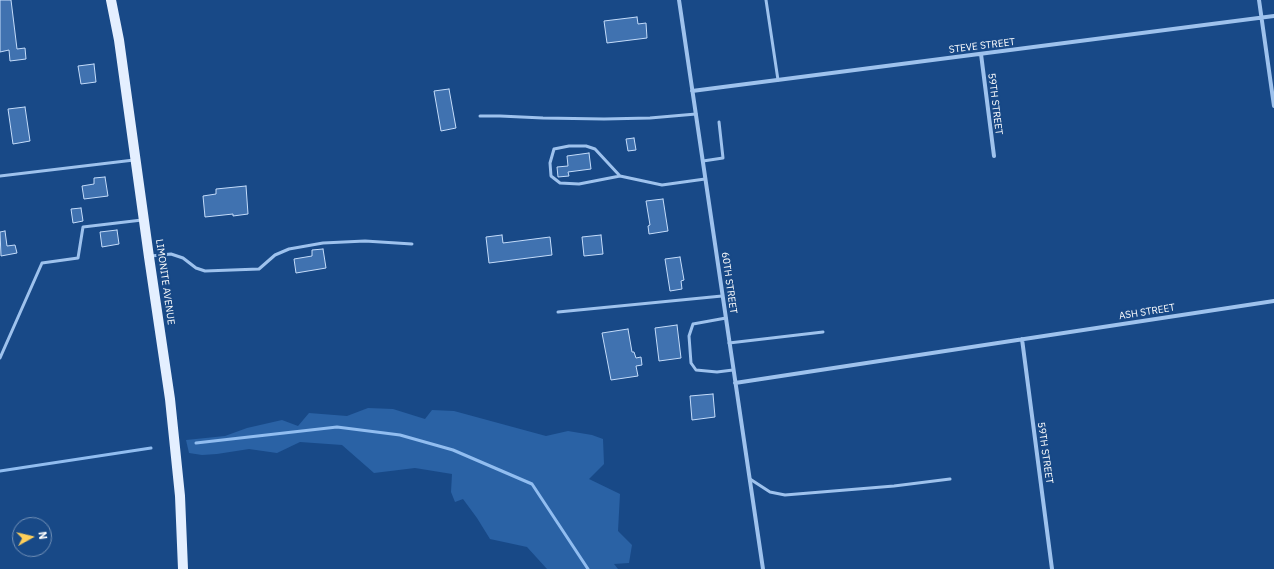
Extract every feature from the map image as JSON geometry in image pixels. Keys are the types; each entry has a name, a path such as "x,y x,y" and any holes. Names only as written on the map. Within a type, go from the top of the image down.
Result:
{"main road":[{"name":"LIMONITE AVENUE","path":"110,0 119,40 170,399 180,496 183,569"}],"street":[{"name":"60TH STREET","path":"679,0 733,370 764,569"},
{"path":"1259,0 1274,106"},
{"name":"STEVE STREET","path":"692,90 1274,16"},
{"name":"59TH STREET","path":"981,54 994,156"},
{"name":"ASH STREET","path":"735,383 1274,301"},
{"name":"59TH STREET","path":"1022,339 1052,569"}],"lane":[{"path":"766,0 778,80"},
{"path":"480,116 604,119 650,118 696,114"},
{"path":"702,161 723,158 719,122"},
{"path":"620,176 595,149 586,146 569,146 554,149 550,163 551,176 560,183 579,184 620,176 662,185 705,179"},
{"path":"0,176 136,160"},
{"path":"0,358 42,263 78,258 83,228 144,220"},
{"path":"149,257 171,254 184,258 196,268 205,271 259,269 275,255 289,249 323,243 365,241 412,244"},
{"path":"558,312 722,296"},
{"path":"726,318 693,324 689,336 691,363 696,370 717,372 733,370"},
{"path":"729,343 823,332"},
{"path":"750,479 770,492 785,495 887,487 950,480"}],"shaded area":[{"path":"368,408 393,409 425,419 432,410 454,411 546,436 568,431 592,435 603,439 604,464 589,479 620,494 618,531 632,545 629,563 614,564 618,569 547,569 527,547 490,539 463,499 455,502 451,492 452,474 415,468 374,473 342,445 300,442 277,453 249,449 202,455 189,453 186,440 225,436 247,428 282,420 298,426 309,413 347,416"}],"building":[{"path":"0,0 11,0 17,49 25,48 26,59 10,61 9,50 0,52"},
{"path":"637,17 638,24 646,23 647,38 607,43 604,21"},
{"path":"94,64 96,82 81,84 78,66"},
{"path":"449,89 456,128 441,131 434,91"},
{"path":"25,107 30,141 13,144 8,109"},
{"path":"634,138 636,150 628,151 626,139"},
{"path":"589,153 591,169 568,172 569,176 558,177 557,167 568,166 567,156"},
{"path":"105,177 108,196 84,199 82,186 94,184 94,178"},
{"path":"246,186 248,214 205,217 203,196 216,194 216,189"},
{"path":"663,199 668,231 649,234 648,226 650,225 646,201"},
{"path":"81,208 83,221 73,223 71,209"},
{"path":"117,230 119,244 102,247 100,232"},
{"path":"5,231 7,246 15,245 17,253 1,256 0,232"},
{"path":"502,235 503,243 550,237 552,255 489,263 486,237"},
{"path":"601,235 603,254 584,256 582,237"},
{"path":"323,249 326,268 296,273 294,259 312,256 312,250"},
{"path":"680,257 684,280 681,281 682,289 670,291 665,259"},
{"path":"677,325 681,358 659,361 655,328"},
{"path":"628,329 632,352 634,352 636,358 641,357 642,365 636,366 638,376 611,380 602,333"},
{"path":"713,394 715,417 692,420 690,396"}],"waterway":[{"path":"196,443 337,427 400,435 453,450 532,484 588,569"},
{"path":"0,471 151,448"}]}
